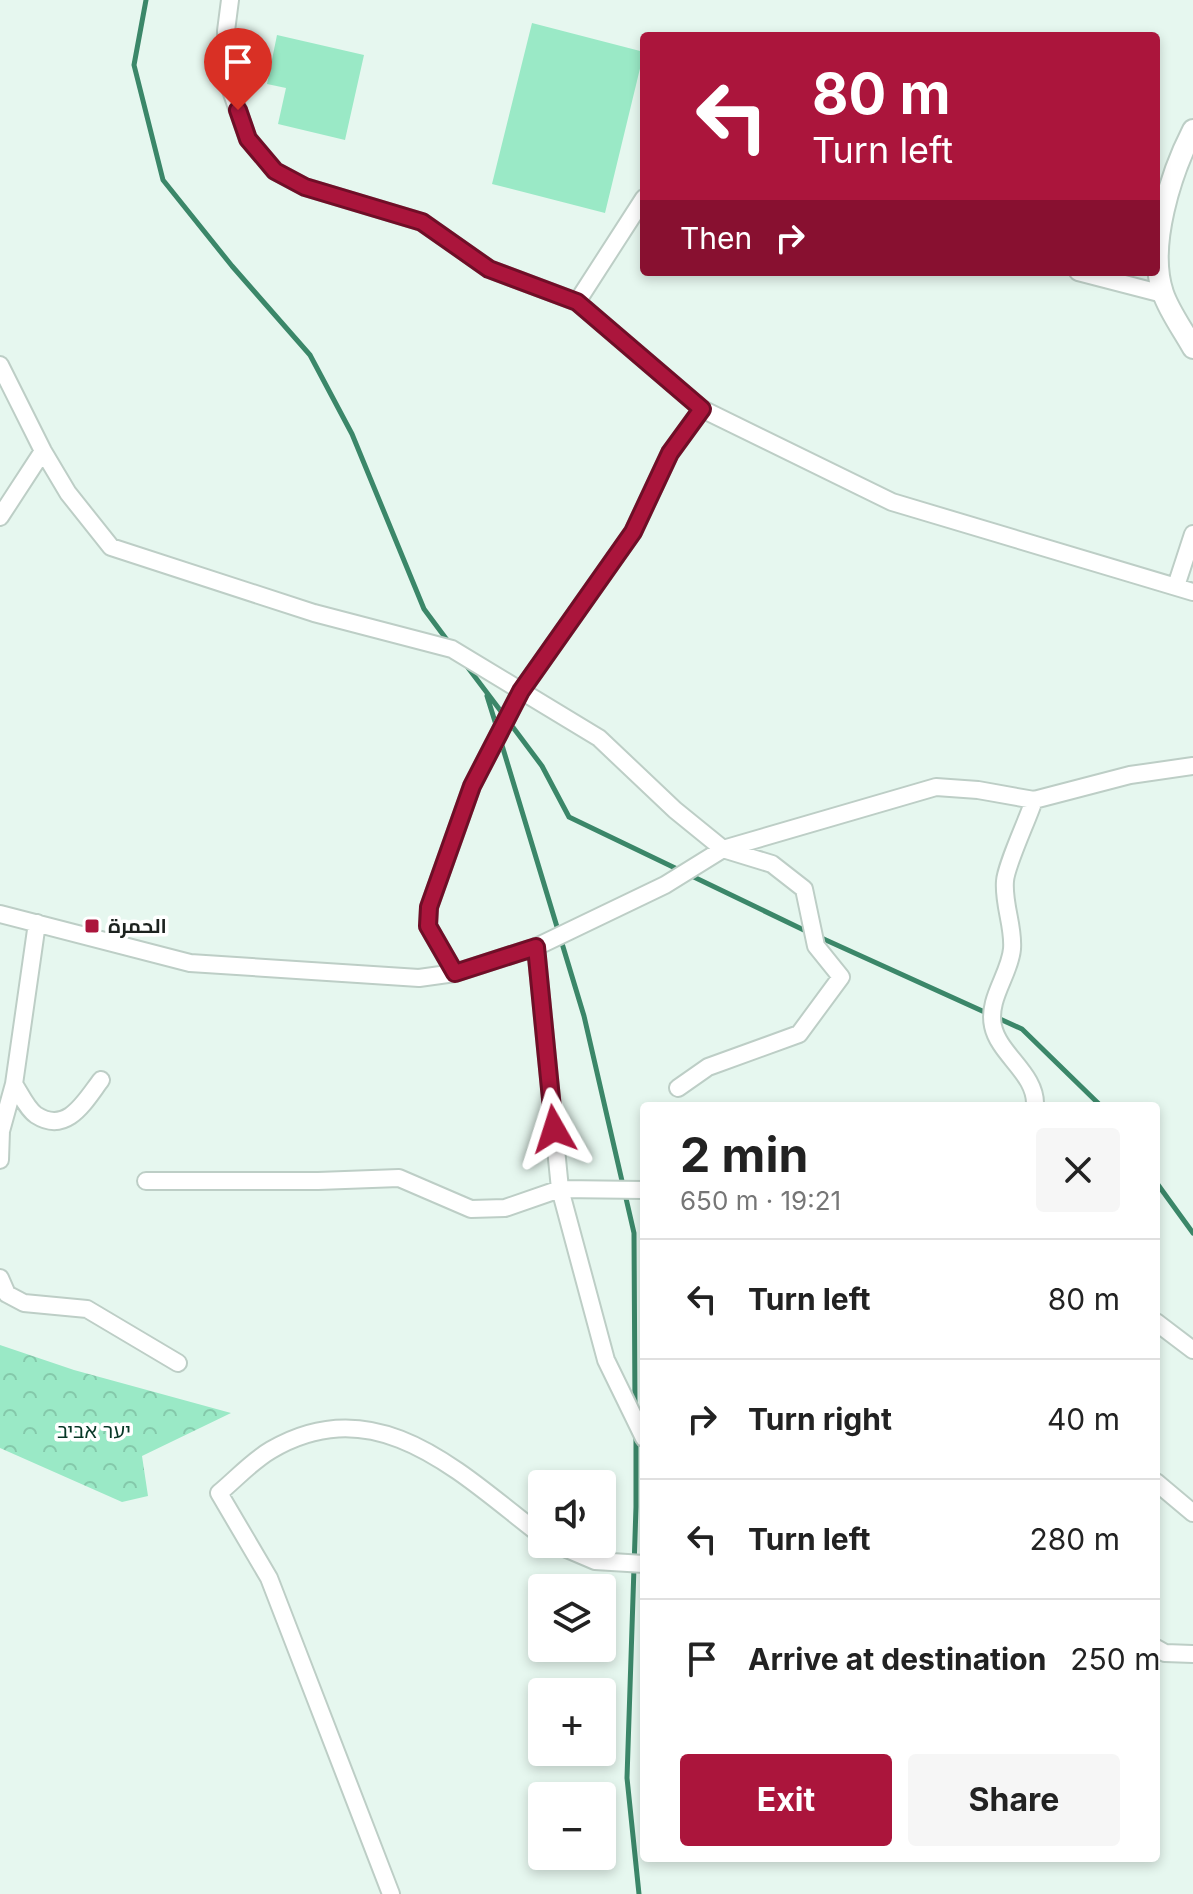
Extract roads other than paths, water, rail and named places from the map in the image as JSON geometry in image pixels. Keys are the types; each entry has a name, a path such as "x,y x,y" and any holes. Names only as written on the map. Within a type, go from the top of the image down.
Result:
{"street":[{"path":"230,0 226,31 228,82 248,139 275,171 305,187 422,222 489,269 577,302 702,409 892,502 1193,592"},
{"path":"1160,235 1162,219 1193,130"},
{"path":"577,302 640,204"},
{"path":"1093,276 1163,294"},
{"path":"1160,276 1163,294 1193,348"},
{"path":"0,365 68,493 111,547 314,613 452,649 599,738 675,810 723,849 772,864 804,889 816,946 841,977 799,1034 708,1067 678,1088"},
{"path":"455,973 428,926 429,907 472,786 521,691 633,532 670,453 702,409"},
{"path":"0,517 43,451"},
{"path":"1176,586 1193,534"},
{"path":"0,914 190,963 419,978 455,973 536,947 665,885 723,849 936,787 978,790 1034,800 1130,775 1193,766"},
{"path":"1034,800 1005,880 1012,950 995,999 992,1024 999,1040 1019,1065 1035,1102"},
{"path":"0,1160 1,1131 14,1084 37,923"},
{"path":"536,947 560,1189 606,1360 640,1430"},
{"path":"14,1084 35,1115 56,1121 71,1118 101,1080"},
{"path":"146,1181 399,1178 471,1209 505,1208 560,1189 640,1190"},
{"path":"0,1278 7,1294 24,1303 87,1309 178,1363"},
{"path":"1160,1325 1193,1350"},
{"path":"391,1894 269,1578 219,1493 270,1450 305,1435 341,1429 376,1430 404,1439 438,1457 528,1525"},
{"path":"1160,1485 1193,1513"},
{"path":"588,1558 640,1564"},
{"path":"1160,1650 1193,1654"}],"waterway":[{"path":"146,0 134,65 163,180 232,266 310,355 352,434 424,609 450,644"},
{"path":"466,665 503,714"},
{"path":"487,696 497,728"},
{"path":"509,722 542,766 569,817 808,932"},
{"path":"501,742 584,1016 634,1233 635,1406"},
{"path":"817,936 1022,1029 1097,1102"},
{"path":"1160,1188 1193,1233"},
{"path":"636,1436 627,1778 639,1894"}],"place":[{"name":"الحمرة","path":"92,926"}],"park label":[{"name":"יער אביב","path":"94,1431"}]}
